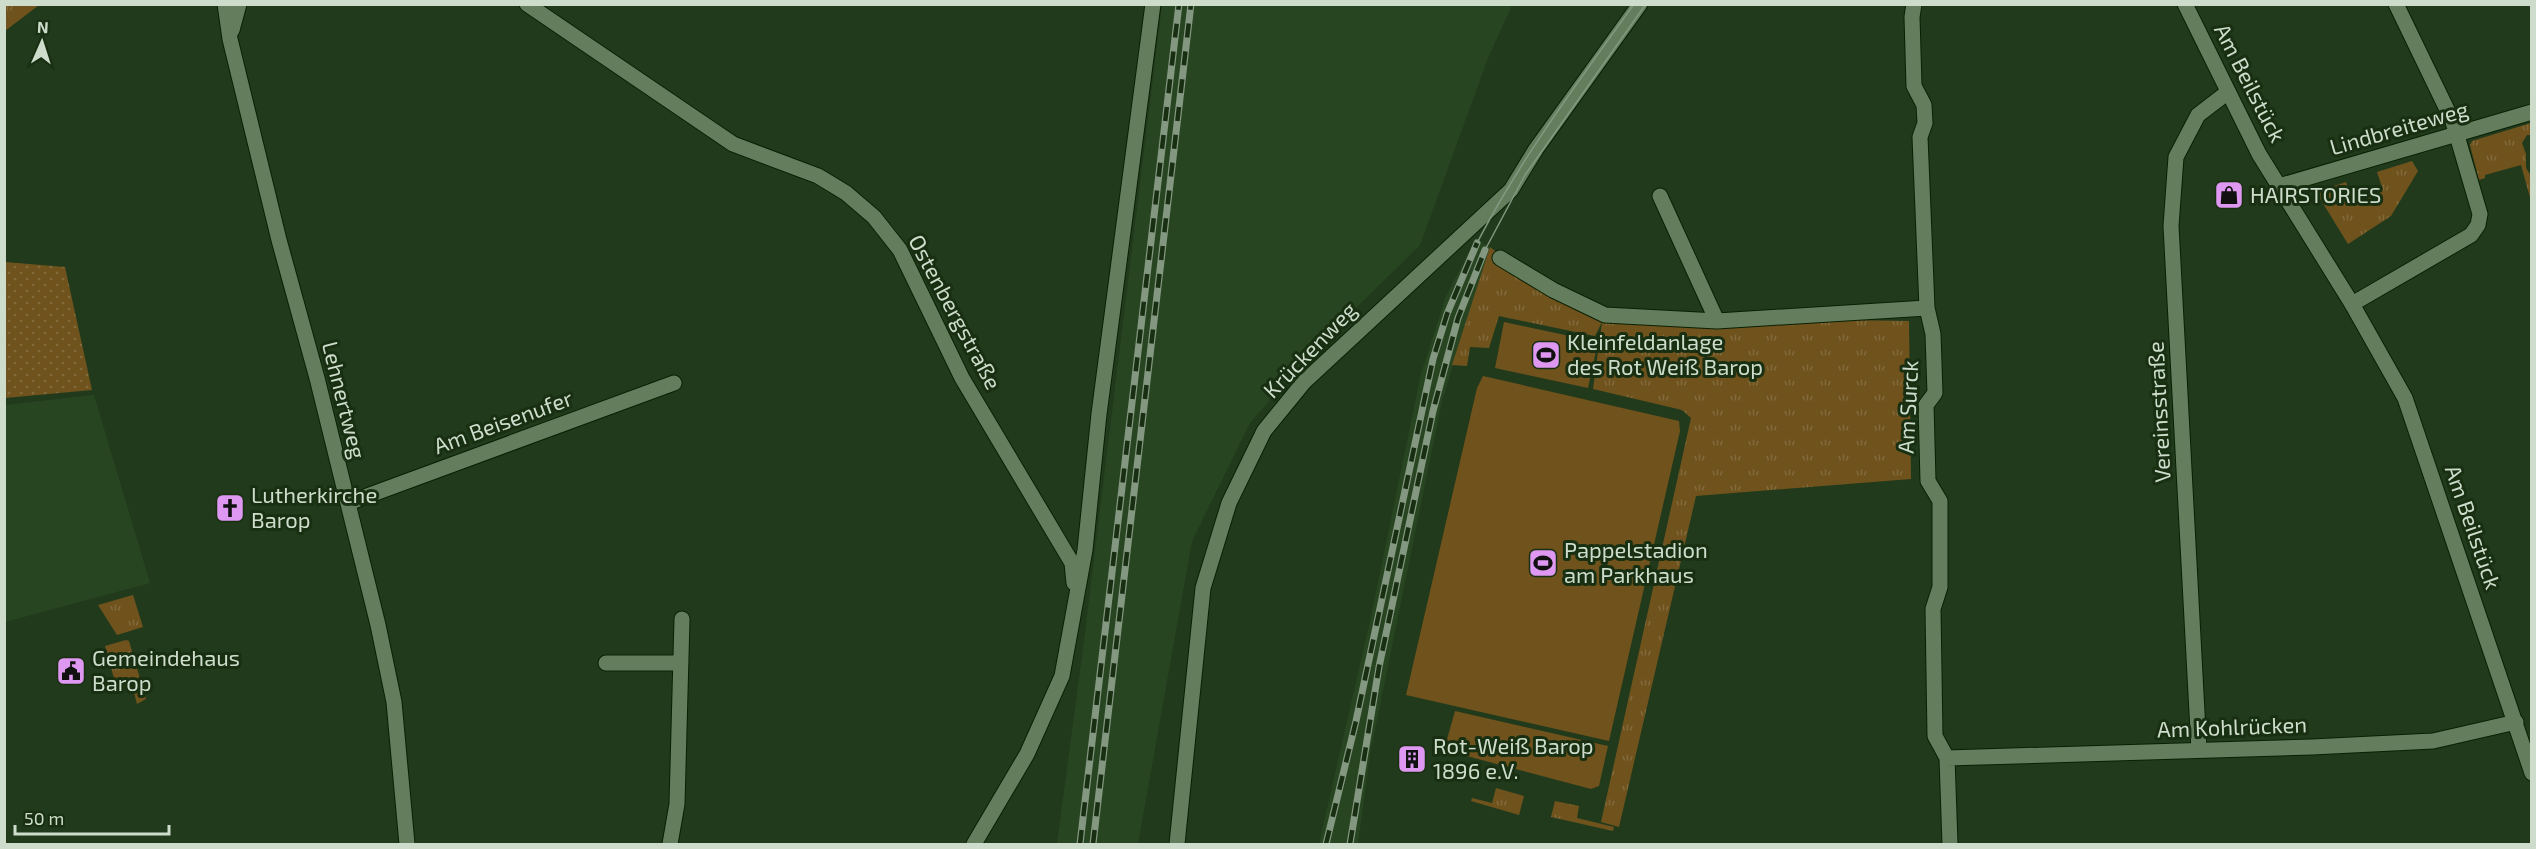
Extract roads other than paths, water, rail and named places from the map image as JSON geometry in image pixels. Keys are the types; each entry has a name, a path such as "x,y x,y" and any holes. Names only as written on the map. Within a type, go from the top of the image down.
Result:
{"street":[{"name":"Lehnertweg","path":"225,4 230,39 279,240 378,625 394,702 407,844"},
{"path":"230,39 239,4"},
{"name":"Ostenbergstraße","path":"527,4 732,144 818,176 846,193 874,217 900,250 962,378 1072,563 1076,601"},
{"name":"Ostenbergstraße","path":"974,844 1027,754 1062,676 1085,550 1099,414 1154,4"},
{"name":"Krückenweg","path":"1177,844 1203,588 1229,503 1264,431 1304,382 1511,190 1536,148 1640,4"},
{"name":"Am Surck","path":"1914,4 1912,17 1914,86 1924,105 1924,123 1920,137 1927,308 1933,334 1935,393 1926,405 1928,481 1940,501 1940,587 1933,609 1935,736 1947,758 1950,844"},
{"name":"Am Beilstück","path":"2185,4 2228,92 2279,186 2352,304 2405,398 2532,773"},
{"path":"2352,304 2471,235 2478,225 2480,214 2453,122 2396,4"},
{"name":"Vereinsstraße","path":"2199,750 2171,226 2176,157 2198,115 2228,92"},
{"name":"Lindbreiteweg","path":"2279,186 2532,112"},
{"path":"1660,196 1717,321"},
{"path":"1500,258 1553,290 1605,315 1717,321 1927,308"},
{"name":"Am Beisenufer","path":"348,503 674,383"},
{"path":"670,844 677,804 682,619"},
{"path":"606,663 681,663"},
{"name":"Am Kohlrücken","path":"1947,758 2433,741 2516,722"}],"tram line":[{"path":"1477,243 1531,151 1634,4"},
{"path":"1485,250 1525,175 1646,4"}],"railway":[{"path":"1080,844 1179,4"},
{"path":"1093,844 1191,4"},
{"path":"1326,844 1356,721 1433,359 1447,314 1477,243"},
{"path":"1350,844 1379,667 1433,411 1458,318 1485,250"}],"place":[{"name":"HAIRSTORIES","path":"2229,195"},
{"name":"Kleinfeldanlage des Rot Weiß Barop","path":"1546,355"},
{"name":"Lutherkirche Barop","path":"230,508"},
{"name":"Pappelstadion am Parkhaus","path":"1543,563"},
{"name":"Gemeindehaus Barop","path":"71,671"},
{"name":"Rot-Weiß Barop 1896 e.V.","path":"1412,759"}]}
